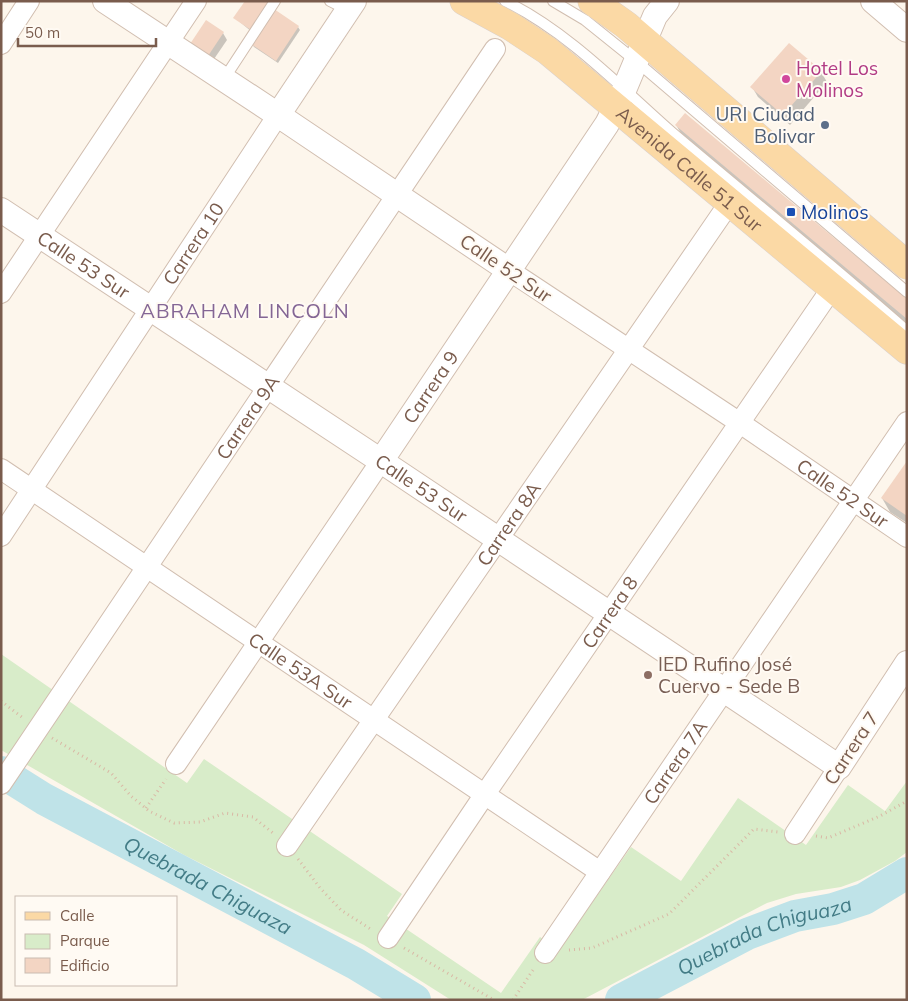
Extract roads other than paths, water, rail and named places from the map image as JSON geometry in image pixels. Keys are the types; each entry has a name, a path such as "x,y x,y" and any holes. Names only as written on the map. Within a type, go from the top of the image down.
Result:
{"main road":[{"name":"Avenida Calle 51 Sur","path":"464,1 530,38 620,99 730,202 907,350"},
{"path":"592,1 626,25 641,51 907,265"}],"street":[{"path":"1,44 29,1"},
{"name":"Calle 52 Sur","path":"104,1 740,423 907,537"},
{"path":"1,293 196,1"},
{"name":"Carrera 9","path":"176,764 510,271 607,124 620,99 655,16 667,1"},
{"path":"873,1 907,30"},
{"name":"Carrera 10","path":"1,536 278,115 344,4"},
{"name":"Carrera 9A","path":"1,784 495,48"},
{"name":"Carrera 8A","path":"287,846 730,202"},
{"name":"Calle 53 Sur","path":"1,210 839,767"},
{"name":"Carrera 8","path":"388,938 832,288"},
{"name":"Carrera 7A","path":"545,953 907,422"},
{"name":"Calle 53A Sur","path":"1,469 600,872"},
{"name":"Carrera 7","path":"795,834 907,663"}],"lane":[{"path":"224,79 275,1"},
{"path":"505,1 540,21 569,42 620,99 907,331"},
{"path":"553,1 641,51 907,292"}],"waterway":[{"name":"Quebrada Chiguaza","path":"1,772 44,799 356,964 415,1000"},
{"name":"Quebrada Chiguaza","path":"621,1000 747,934 795,916 833,909 864,899 907,873"}],"place":[{"name":"Hotel Los Molinos","path":"786,79"},
{"name":"URI Ciudad Bolivar","path":"825,125"},
{"name":"Molinos","path":"791,212"},
{"name":"IED Rufino José Cuervo - Sede B","path":"648,675"}],"district":[{"name":"ABRAHAM LINCOLN","path":"245,311"}]}
